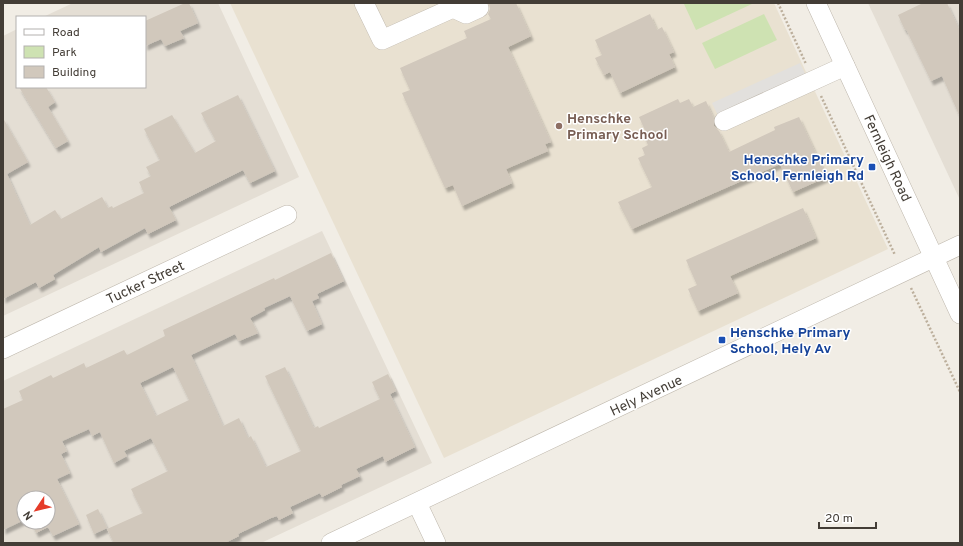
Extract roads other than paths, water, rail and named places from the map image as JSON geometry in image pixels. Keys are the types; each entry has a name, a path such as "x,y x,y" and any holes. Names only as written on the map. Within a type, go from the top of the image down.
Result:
{"street":[{"path":"364,3 382,40 453,8 466,14 480,8"},
{"name":"Fernleigh Road","path":"816,3 960,314"},
{"path":"724,120 846,66"},
{"name":"Tucker Street","path":"3,349 287,215"},
{"name":"Hely Avenue","path":"331,543 934,259 960,245"},
{"path":"417,503 436,543"}],"place":[{"name":"Henschke Primary School","path":"559,126"},
{"name":"Henschke Primary School, Fernleigh Rd","path":"872,167"},
{"name":"Henschke Primary School, Hely Av","path":"722,340"}]}
